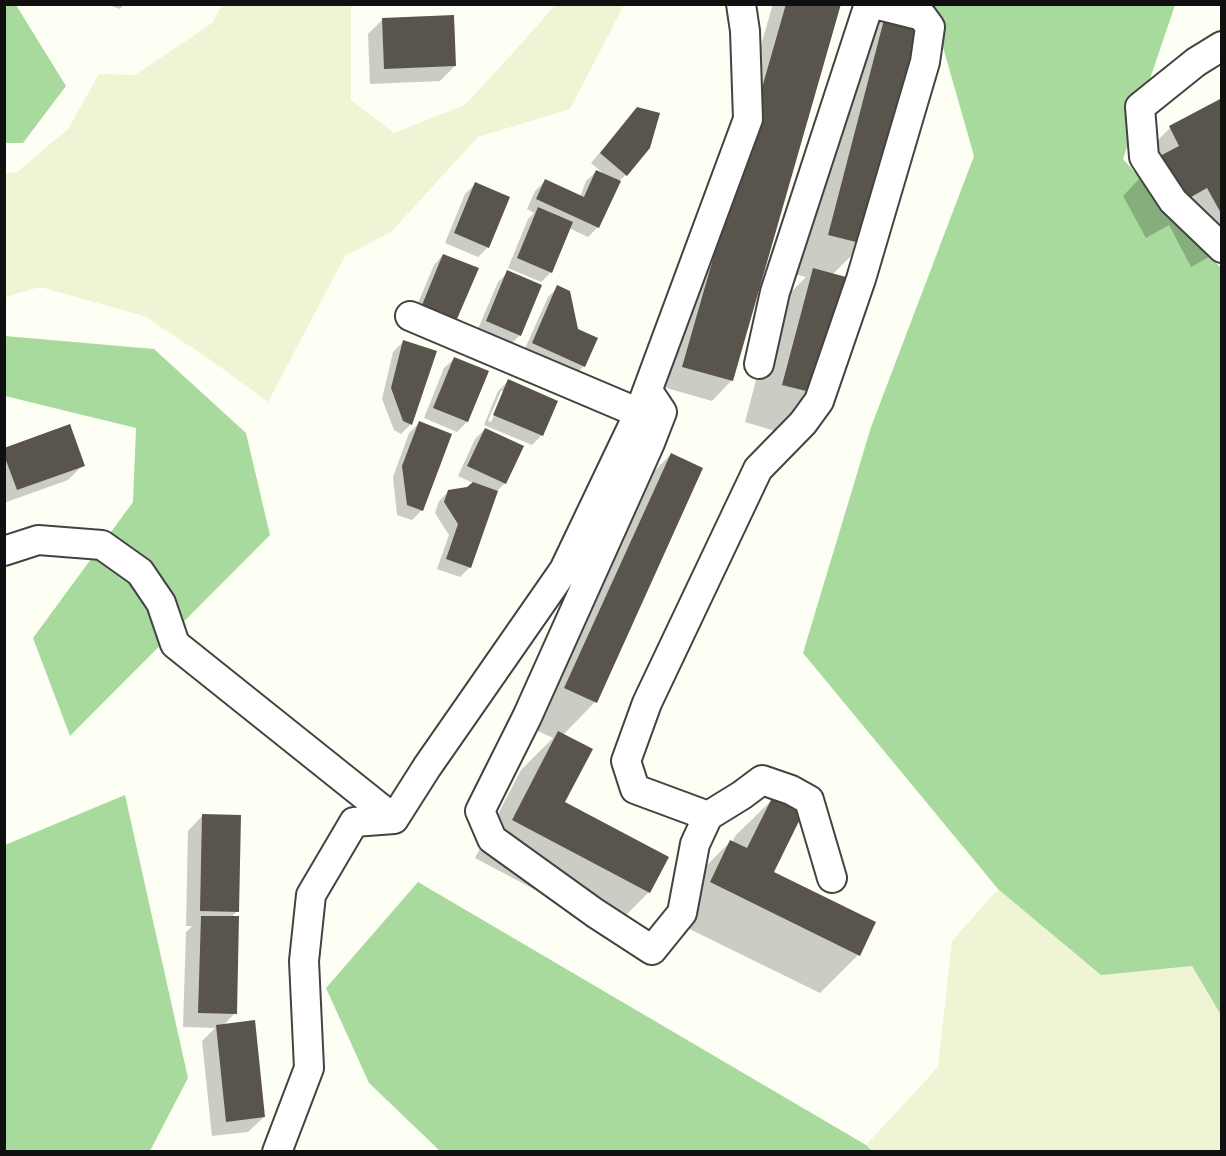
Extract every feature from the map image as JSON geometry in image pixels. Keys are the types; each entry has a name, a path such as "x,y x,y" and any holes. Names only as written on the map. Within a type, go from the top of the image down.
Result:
{"street":[{"path":"394,819 427,767 564,570 643,402 748,119 745,31 741,4"},
{"path":"759,364 775,292 869,4"},
{"path":"708,816 635,789 626,761 647,703 758,469 803,423 819,401 861,279 925,62 930,27 922,16 874,4"},
{"path":"1221,46 1196,62 1140,107 1144,157 1173,201 1221,248"},
{"path":"410,316 643,402 662,412 527,717 480,811 492,838 595,913 652,950 682,913 695,844 708,816 762,780 791,790 810,800 832,878"},
{"path":"4,551 38,540 102,545 140,573 161,603 175,644 394,819"},
{"path":"277,1152 309,1068 304,961 311,895 354,822 394,819"}],"green space":[{"path":"4,5 16,5 66,86 23,143 5,143"},
{"path":"222,5 351,5 351,100 394,133 465,105 555,5 624,5 570,109 478,137 391,232 345,256 268,402 144,316 40,287 5,297 5,174 17,172 68,129 99,74 135,75 212,23"},
{"path":"931,5 1175,5 1123,159 1221,268 1221,1015 1192,966 1101,975 998,889 803,653 871,427 974,156"},
{"path":"5,336 154,349 246,433 270,535 70,736 33,638 133,502 136,428 5,396"},
{"path":"125,795 188,1078 150,1151 5,1151 5,845"},
{"path":"418,882 866,1145 872,1151 440,1151 369,1083 326,988"},
{"path":"998,889 1112,973 1192,966 1221,1015 1221,1151 872,1152 866,1145 938,1067 952,941"}],"building":[{"path":"786,4 841,4 733,381 682,367"},
{"path":"886,12 922,21 864,244 828,235"},
{"path":"454,15 456,66 384,69 382,18"},
{"path":"1222,98 1222,215 1207,188 1184,201 1160,156 1179,146 1169,126"},
{"path":"637,107 660,113 650,148 627,176 600,153"},
{"path":"596,170 621,181 599,228 536,199 545,179 584,197"},
{"path":"475,182 510,197 489,248 454,233"},
{"path":"538,207 573,222 552,273 517,258"},
{"path":"443,254 479,268 457,319 422,305"},
{"path":"813,268 846,277 814,393 782,385"},
{"path":"507,270 542,285 521,336 486,321"},
{"path":"557,285 570,291 578,329 598,338 585,367 532,343"},
{"path":"403,340 437,351 412,425 403,421 391,388"},
{"path":"454,357 489,371 468,422 433,408"},
{"path":"508,379 558,401 543,436 493,415"},
{"path":"419,421 452,434 423,511 407,505 402,466"},
{"path":"70,424 85,466 17,490 4,455 4,448"},
{"path":"485,428 524,446 506,484 467,466"},
{"path":"671,453 703,468 597,703 564,688"},
{"path":"473,482 498,491 471,568 446,559 458,524 444,502 448,490 467,487"},
{"path":"558,731 593,749 565,802 669,857 650,893 512,820"},
{"path":"773,796 804,811 774,872 876,922 860,956 710,882 730,840 747,848"},
{"path":"202,814 241,815 239,912 200,911"},
{"path":"201,916 239,916 237,1014 198,1013"},
{"path":"255,1020 265,1117 226,1122 216,1025"}]}
